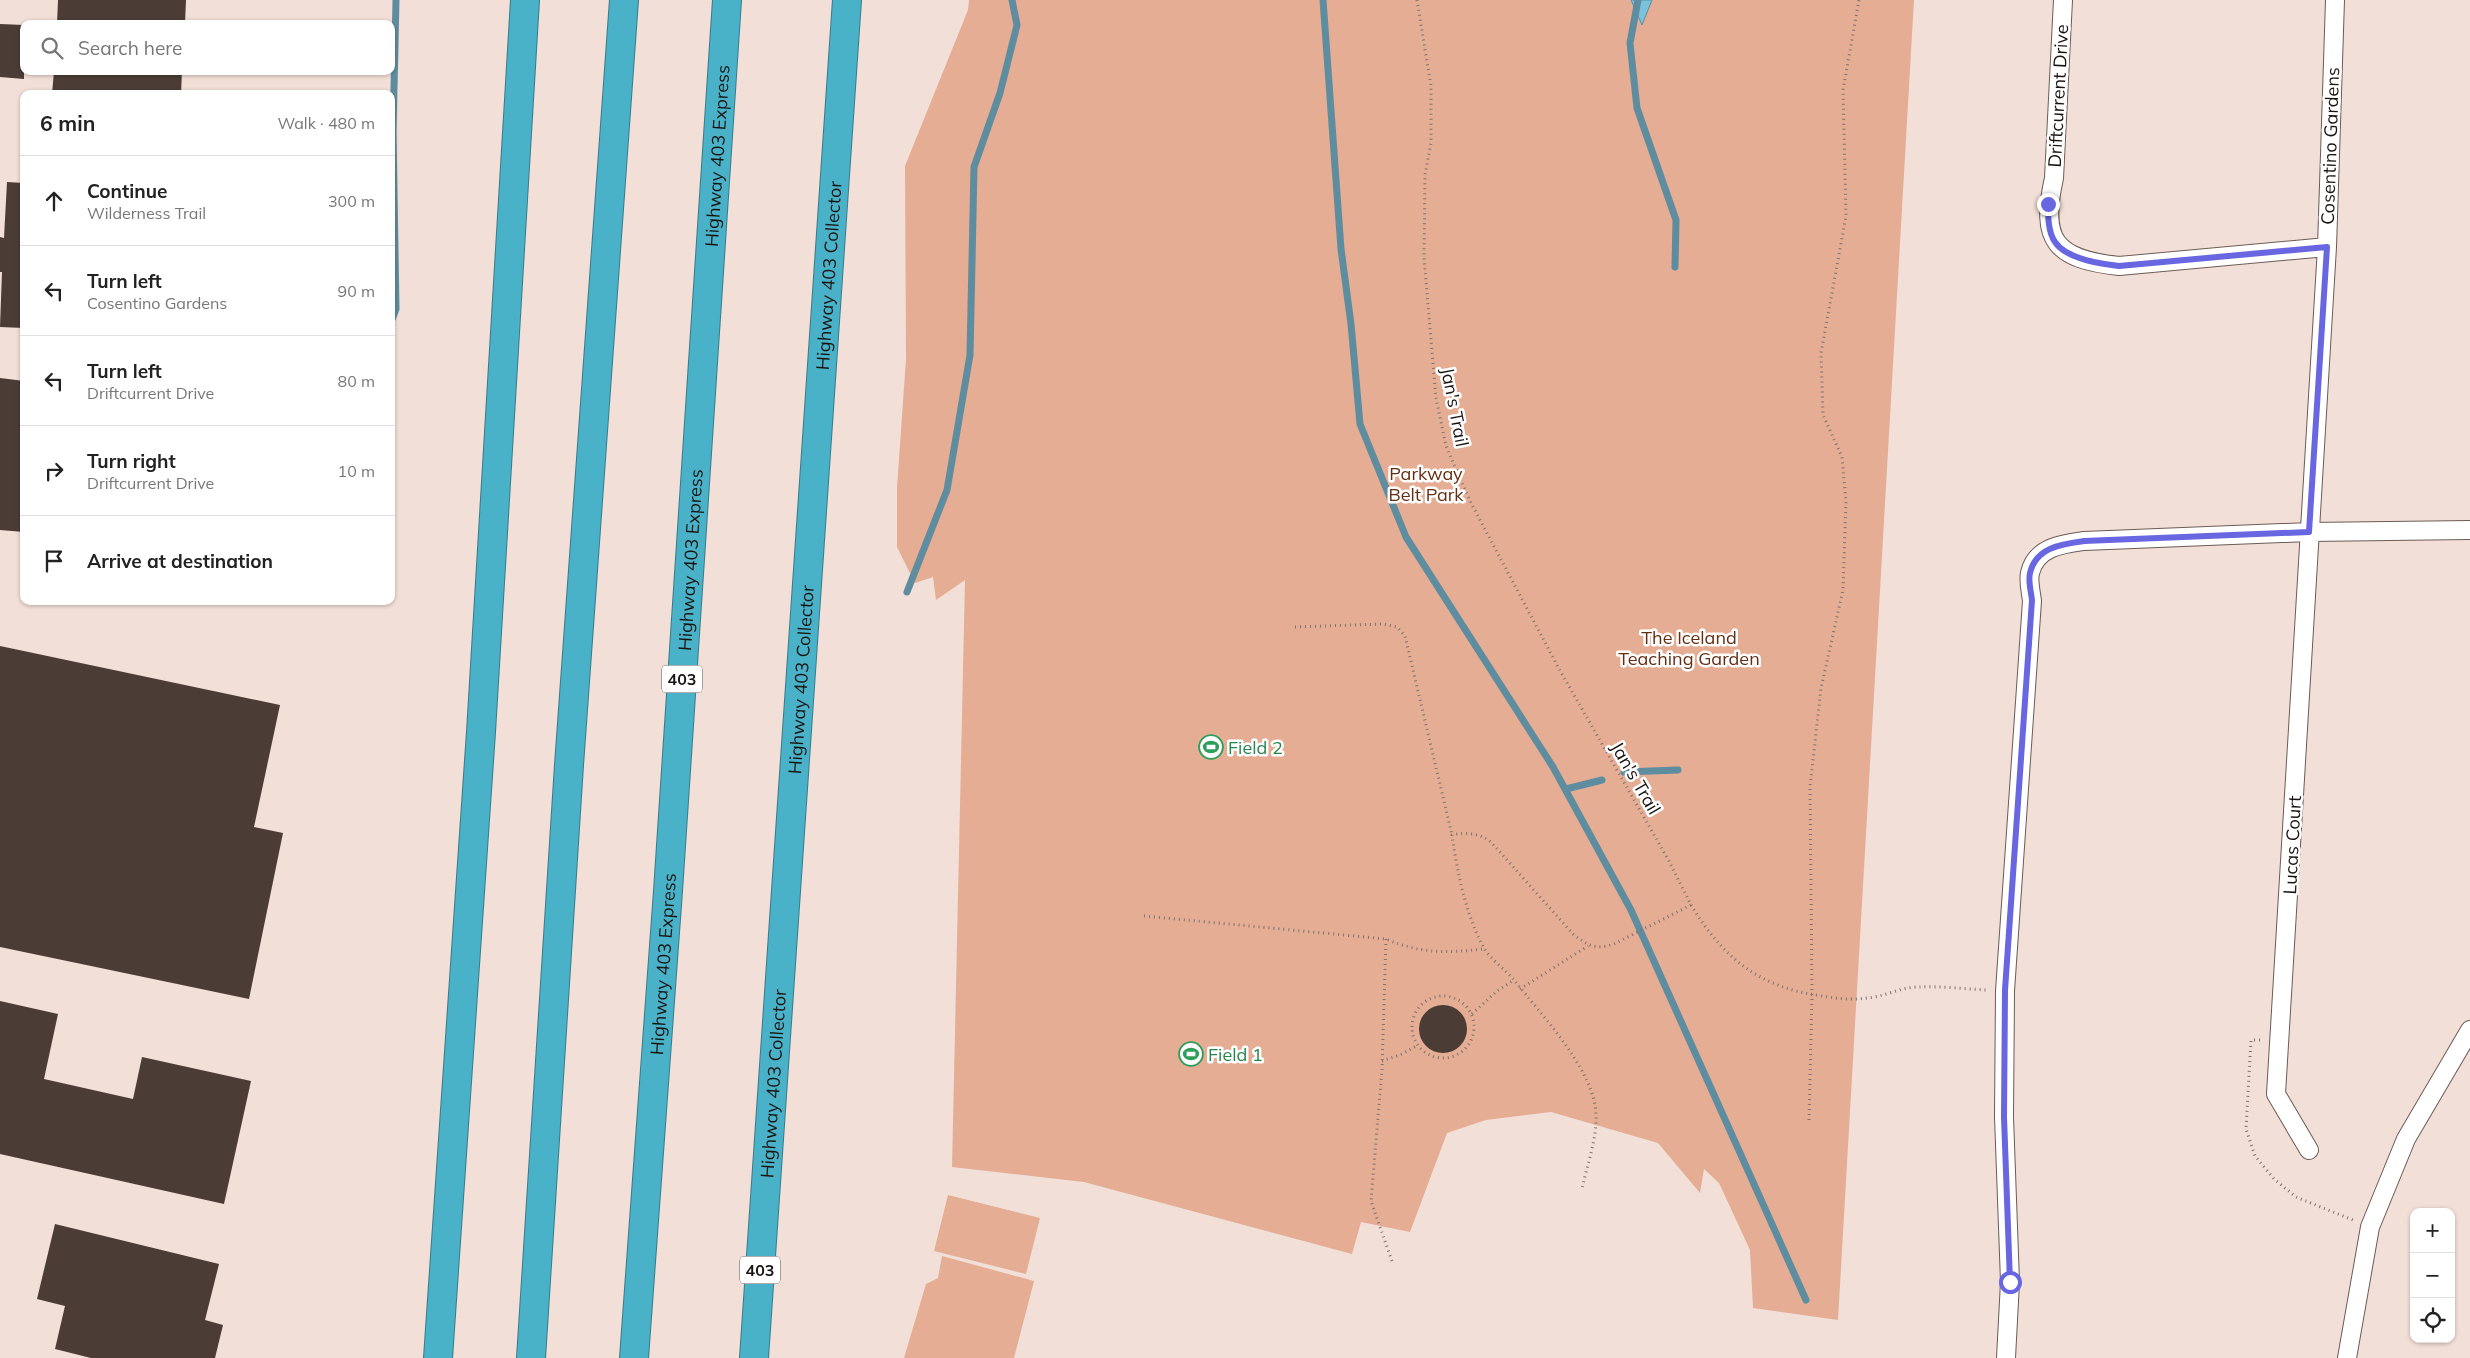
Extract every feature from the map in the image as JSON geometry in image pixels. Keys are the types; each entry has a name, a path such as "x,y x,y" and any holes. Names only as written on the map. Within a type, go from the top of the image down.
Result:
{"highway":[{"path":"438,1358 481,732 525,0"},
{"path":"530,1358 569,765 624,0"},
{"name":"Highway 403 Express","path":"634,1358 668,891 727,0"},
{"name":"Highway 403 Collector","path":"754,1358 847,0"}],"street":[{"name":"Driftcurrent Drive","path":"2063,0 2054,178 2048,204 2048,223 2055,243 2075,256 2093,263 2119,266 2327,247"},
{"name":"Cosentino Gardens","path":"2309,532 2327,247 2335,0"},
{"path":"2006,1358 2010,1282 2004,1117 2005,990 2032,600 2030,574 2034,564 2047,550 2057,544 2084,541 2309,532 2470,530"},
{"name":"Lucas Court","path":"2309,532 2276,1094 2309,1150"},
{"path":"2346,1358 2370,1227 2406,1139 2470,1030"}],"path":[{"name":"Jan's Trail","path":"1417,0 1431,86 1431,143 1425,175 1424,258 1436,398 1446,446 1470,503 1704,927 1723,950 1752,973 1780,987 1812,995 1847,1000 1870,998 1888,992 1918,987 2005,990"},
{"path":"1809,1120 1812,995 1810,787 1822,688 1843,590 1846,501 1842,457 1823,415 1821,353 1846,216 1843,90 1859,0"},
{"path":"1295,628 1382,624 1397,627 1405,636 1466,903 1484,949 1514,980 1520,990 1561,1037 1592,1091 1596,1113 1596,1128 1582,1189"},
{"path":"1452,835 1462,833 1482,835 1491,842 1573,934 1588,946 1602,948 1614,944 1691,905"},
{"path":"1144,916 1386,938 1399,944 1435,953 1484,949"},
{"path":"1386,938 1382,1061 1371,1201 1393,1264"},
{"path":"1520,990 1588,946"},
{"path":"1472,1014 1497,991 1514,980"},
{"path":"1450,996 1459,1000 1472,1014 1474,1033 1464,1050 1456,1055 1436,1058 1427,1054 1418,1045 1412,1030 1412,1020 1422,1004 1430,998 1450,996"},
{"path":"1382,1061 1402,1054 1418,1045"}],"green space":[{"name":"Parkway Belt Park","path":"969,0 1914,0 1838,1320 1753,1308 1750,1250 1719,1183 1704,1169 1700,1193 1658,1143 1551,1112 1486,1120 1447,1133 1410,1232 1361,1222 1352,1254 1084,1182 952,1167 965,580 936,600 933,577 915,583 897,547 897,488 906,359 905,166 968,10"},
{"path":"948,1195 1040,1218 1026,1274 934,1251"},
{"path":"942,1256 1034,1281 1014,1358 904,1358 926,1284 938,1278"}],"water":[{"path":"1631,0 1652,0 1642,25"}],"building":[{"path":"58,0 186,0 185,20 57,20"},
{"path":"0,24 20,25 20,75 24,75 24,79 0,77"},
{"path":"54,75 182,75 181,90 52,90"},
{"path":"7,182 20,183 20,328 0,327 2,272 0,272 0,237 4,238"},
{"path":"0,378 20,380 20,532 0,530"},
{"path":"0,646 280,705 254,827 283,833 249,999 0,947"},
{"path":"0,1001 58,1014 44,1079 133,1099 142,1057 251,1081 224,1204 0,1154"},
{"path":"1438,1005 1448,1005 1460,1012 1467,1024 1467,1034 1460,1046 1448,1053 1438,1053 1430,1049 1423,1042 1419,1034 1419,1024 1423,1016 1430,1009"},
{"path":"55,1224 219,1264 205,1320 223,1325 215,1358 91,1358 55,1349 65,1306 37,1299"}],"waterway":[{"path":"395,44 396,0"},
{"path":"907,592 947,490 970,355 974,167 1000,93 1017,25 1012,0"},
{"path":"1323,0 1341,249 1351,324 1360,424 1406,537 1553,767 1631,910 1806,1300"},
{"path":"1638,0 1630,43 1637,108 1676,220 1675,267"},
{"path":"394,75 394,90"},
{"path":"395,250 395,312"},
{"path":"1624,772 1678,770"},
{"path":"1566,789 1602,780"}],"place":[{"name":"Field 2","path":"1211,747"},
{"name":"Field 1","path":"1191,1054"}],"route":[{"path":"2010,1282 2004,1117 2005,990 2032,600 2030,574 2039,558 2057,544 2084,541 2309,532 2327,247 2302,251 2119,266 2093,263 2075,256 2055,243 2048,223 2048,204"}],"park label":[{"name":"The Iceland Teaching Garden","path":"1689,648"}]}
